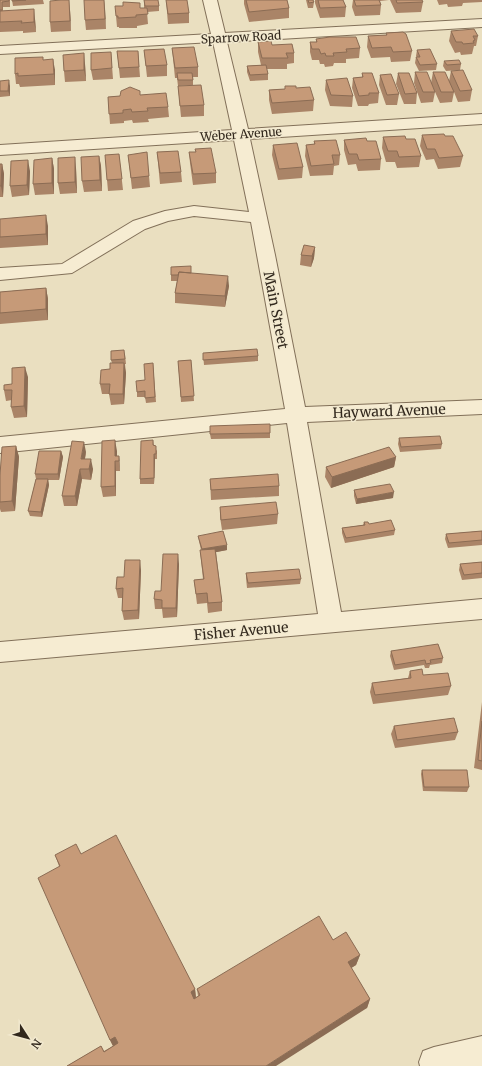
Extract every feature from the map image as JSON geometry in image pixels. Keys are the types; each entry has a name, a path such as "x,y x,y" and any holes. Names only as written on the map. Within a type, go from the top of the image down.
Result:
{"street":[{"name":"Main Street","path":"210,0 241,134 258,218 296,415 331,623"},
{"name":"Sparrow Road","path":"0,50 482,22"},
{"name":"Weber Avenue","path":"0,150 482,119"},
{"path":"0,274 66,269 139,225 165,216 194,211 258,218"},
{"name":"Hayward Avenue","path":"0,445 296,415 480,411"},
{"name":"Fisher Avenue","path":"0,652 482,609"},
{"path":"436,1066 434,1062 482,1051"}],"building":[{"path":"0,0 9,0 2,2 2,10 0,10"},
{"path":"69,0 70,21 50,22 50,1"},
{"path":"84,0 104,0 105,19 85,20"},
{"path":"144,0 158,0 159,6 145,6"},
{"path":"166,0 187,0 189,13 168,14"},
{"path":"246,0 287,0 289,8 249,12"},
{"path":"308,0 313,0 314,2 309,3"},
{"path":"318,0 343,0 346,7 320,8"},
{"path":"354,0 379,0 381,5 356,6"},
{"path":"396,0 422,0 423,2 397,3"},
{"path":"123,2 140,3 140,8 147,8 148,14 136,15 136,17 118,18 118,16 116,16 115,6 123,6"},
{"path":"34,9 34,22 0,22 0,11"},
{"path":"474,29 478,36 473,36 475,40 473,41 474,43 463,44 462,42 456,42 451,31"},
{"path":"403,32 406,34 412,51 393,52 391,47 372,48 368,36 387,35 386,33"},
{"path":"330,37 356,37 360,48 346,49 347,52 333,53 334,56 326,56 325,53 321,54 319,49 312,49 310,42 317,42 316,39"},
{"path":"271,41 272,45 292,44 294,53 286,53 288,58 262,58 258,42"},
{"path":"194,47 198,67 175,68 172,48"},
{"path":"164,49 167,65 146,66 144,50"},
{"path":"430,49 437,64 420,65 416,57 420,57 417,50"},
{"path":"117,51 138,51 139,67 119,68"},
{"path":"111,52 112,68 91,70 91,53"},
{"path":"84,53 84,70 64,71 63,55"},
{"path":"43,57 43,60 53,59 54,74 18,76 18,73 15,74 15,58"},
{"path":"459,60 461,64 447,65 444,61"},
{"path":"266,65 268,74 250,75 247,66"},
{"path":"463,70 472,90 460,91 451,71"},
{"path":"415,72 427,72 435,92 423,92"},
{"path":"433,72 445,72 454,92 441,92"},
{"path":"177,73 192,73 193,80 178,80"},
{"path":"362,73 372,73 379,93 369,93 369,95 359,96 353,78 363,77"},
{"path":"398,73 409,73 417,93 405,94"},
{"path":"391,74 399,94 387,95 380,75"},
{"path":"347,78 353,96 331,95 326,80"},
{"path":"9,80 8,91 0,91 0,81"},
{"path":"201,85 204,105 180,106 178,86"},
{"path":"285,86 296,86 296,88 310,87 314,100 272,103 269,90 285,89"},
{"path":"130,87 140,91 140,95 166,93 168,107 147,108 148,111 132,112 131,109 123,110 123,113 109,114 108,97 120,96 121,91"},
{"path":"444,134 445,136 453,136 463,156 439,158 435,149 427,149 422,135"},
{"path":"405,136 406,139 415,139 421,156 399,157 397,151 388,151 383,137"},
{"path":"366,138 367,141 376,141 381,159 359,160 357,154 349,154 344,140"},
{"path":"336,140 340,155 332,155 334,164 311,166 306,145 315,144 314,141"},
{"path":"297,143 303,167 279,169 273,145"},
{"path":"211,148 216,173 193,174 189,152 196,152 195,149"},
{"path":"178,151 181,172 160,173 157,152"},
{"path":"147,152 149,176 131,178 128,155"},
{"path":"119,154 122,179 107,180 105,155"},
{"path":"99,156 100,180 82,181 81,157"},
{"path":"75,157 75,182 58,183 58,158"},
{"path":"52,158 52,183 33,184 34,160"},
{"path":"28,160 27,185 10,186 11,161"},
{"path":"0,164 2,164 1,186 0,186"},
{"path":"46,215 46,234 0,237 0,219"},
{"path":"304,245 315,247 312,256 301,255"},
{"path":"191,266 191,273 179,272 178,275 171,275 171,267"},
{"path":"179,272 228,276 225,296 175,293"},
{"path":"46,288 46,309 0,313 0,292"},
{"path":"257,349 258,356 203,360 203,353"},
{"path":"124,350 125,359 111,360 111,351"},
{"path":"191,360 194,396 181,397 178,361"},
{"path":"110,363 124,363 123,394 109,394 110,384 100,384 101,370 110,369"},
{"path":"153,363 155,397 145,398 145,391 137,392 136,381 145,380 144,364"},
{"path":"25,367 24,406 11,407 12,390 4,390 4,385 12,384 12,368"},
{"path":"270,424 270,433 210,434 210,426"},
{"path":"440,436 442,444 401,447 399,438"},
{"path":"115,440 115,456 119,456 119,461 115,461 115,486 101,487 102,441"},
{"path":"153,440 153,445 156,446 156,454 154,454 154,478 140,479 141,441"},
{"path":"72,441 84,442 81,459 91,459 89,469 80,469 75,496 62,496"},
{"path":"16,446 12,501 0,502 2,447"},
{"path":"389,447 396,457 332,477 326,467"},
{"path":"39,451 61,451 58,474 35,474"},
{"path":"278,474 279,486 211,490 210,479"},
{"path":"36,479 48,479 41,512 28,511"},
{"path":"390,484 394,492 357,499 354,490"},
{"path":"276,502 278,514 221,520 220,507"},
{"path":"391,520 395,530 346,538 342,528 365,525 364,522 368,522 369,524"},
{"path":"223,531 227,545 202,549 198,536"},
{"path":"482,531 482,540 449,543 446,534"},
{"path":"215,549 222,602 208,603 207,593 196,594 194,580 204,579 200,550"},
{"path":"163,554 178,554 176,608 162,608 162,600 154,599 155,591 161,591"},
{"path":"125,560 140,560 138,610 122,611 123,588 116,589 117,577 124,577"},
{"path":"482,562 482,573 464,575 460,564"},
{"path":"299,569 301,579 248,583 246,573"},
{"path":"438,644 443,658 430,660 431,663 426,664 425,660 395,665 391,651"},
{"path":"422,669 423,675 448,673 451,686 375,695 372,683 411,678 410,671"},
{"path":"454,718 458,732 397,740 394,726"},
{"path":"482,721 482,761 478,760"},
{"path":"422,770 467,770 469,787 424,787"},
{"path":"116,835 195,989 191,992 194,999 200,995 197,989 319,916 333,940 346,932 360,955 348,962 370,999 266,1066 67,1066 101,1046 104,1052 118,1043 115,1037 110,1040 38,878 60,866 55,855 76,844 81,854"}]}
